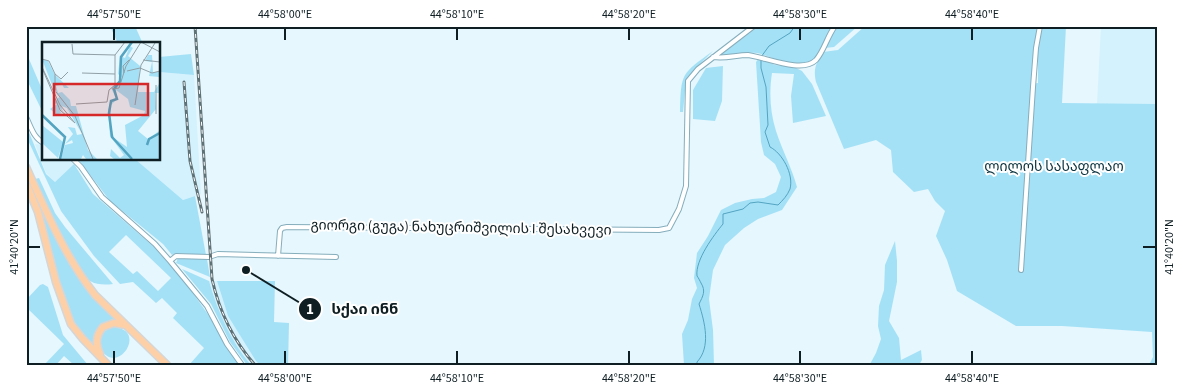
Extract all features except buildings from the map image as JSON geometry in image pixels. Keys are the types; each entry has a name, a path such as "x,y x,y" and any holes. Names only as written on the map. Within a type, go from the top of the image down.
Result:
{"main road":[{"path":"26,167 73,264 96,295 167,365"},
{"path":"26,183 38,212 64,308 71,324 108,365"},
{"path":"102,359 96,342 99,331 109,324 126,325"}],"street":[{"path":"714,57 754,26"},
{"path":"714,57 724,59 745,55 798,66 807,65 815,61 835,26"},
{"path":"1021,270 1036,48 1040,26"},
{"name":"გიორგი (გუგა) ნახუცრიშვილის I შესახვევი","path":"278,256 280,231 282,228 287,227 659,230 669,228 679,209 686,186 688,81 698,69 714,57"},
{"path":"26,117 38,141 42,142"},
{"path":"74,160 102,198 155,244 207,306 227,344 242,365"},
{"path":"170,261 178,256 209,257 218,254 336,257"}],"shaded area":[{"path":"1101,26 1157,26 1157,104 1097,104"},
{"path":"160,72 194,75 201,194 183,200 136,160 160,160"},
{"path":"35,144 42,145 42,160 69,160 74,164 55,182 46,173"},
{"path":"209,281 217,281 228,316 260,365 251,365 233,340 220,315"}],"green space":[{"path":"110,26 135,26 142,42 117,42"},
{"path":"759,26 832,26 818,54 807,63 793,64 757,53 726,56 722,54"},
{"path":"837,26 858,26 834,47 825,48"},
{"name":"ლილოს სასაფლაო","path":"865,26 1038,26 1031,84 1038,83 1038,45 1043,26 1066,26 1062,103 1157,104 1157,365 1149,365 1153,357 1152,332 1062,326 1016,326 957,291 947,260 936,236 945,211 935,201 928,189 914,192 893,172 891,150 876,140 844,149 816,82 816,66 823,52 838,50"},
{"path":"713,51 692,72 686,81 683,112 680,112 681,89 685,76 694,65"},
{"path":"26,52 42,89 42,111 26,78"},
{"path":"191,54 194,75 160,72 160,57"},
{"path":"759,58 775,65 794,67 802,71 812,84 826,116 793,123 791,96 794,74 772,73 772,117 797,187 782,210 758,219 744,228 725,245 713,270 709,299 713,330 714,365 684,365 682,334 697,288 694,278 697,253 721,210 735,203 764,198 776,192 781,177 775,164 764,155 761,142 756,62"},
{"path":"723,66 722,101 715,121 693,119 693,90 706,68"},
{"path":"26,125 46,174 55,182 74,164 93,194 154,247 185,282 212,320 239,365 189,365 204,348 173,318 177,313 162,298 156,303 133,282 120,284 94,256 61,211 26,136","holes":["126,235 171,278 158,291 137,271 133,274 109,252"]},
{"path":"79,160 136,160 183,200 195,196 206,255 176,253 172,255 163,244 110,201"},
{"path":"39,178 55,213 113,284 104,285 90,281 76,264 35,179"},
{"path":"32,190 34,190 97,300 116,320 106,322 96,331 93,346 77,327 67,308 41,212"},
{"path":"895,241 897,282 889,321 899,338 901,360 921,350 922,360 919,365 870,364 881,339 878,326 879,306 884,290 885,265"},
{"path":"178,258 207,259 210,277 176,263"},
{"path":"182,269 209,281 216,304 226,325 237,346 251,365 247,365 230,342 211,304"},
{"path":"217,281 275,281 274,322 289,323 288,365 260,365 256,361 228,316"},
{"path":"43,284 48,287 63,335 88,365 74,365 64,356 56,365 44,365 64,344 26,307 26,300"},
{"path":"113,327 123,330 128,335 129,342 127,349 116,358 109,357 102,351 99,343 103,333"}],"waterway":[{"path":"697,365 704,349 706,334 699,304 704,291 697,276 697,270 702,255 723,224 723,214 743,209 750,203 758,202 778,205 790,189 789,171 783,159 770,147 765,132 768,125 766,87 761,68 761,57 769,46 790,33 795,26"}],"railway":[{"path":"195,26 212,279 228,324 240,345 255,365"},
{"path":"184,82 190,161 202,212"}],"place":[{"name":"სქაი ინნ","path":"246,270"}]}
